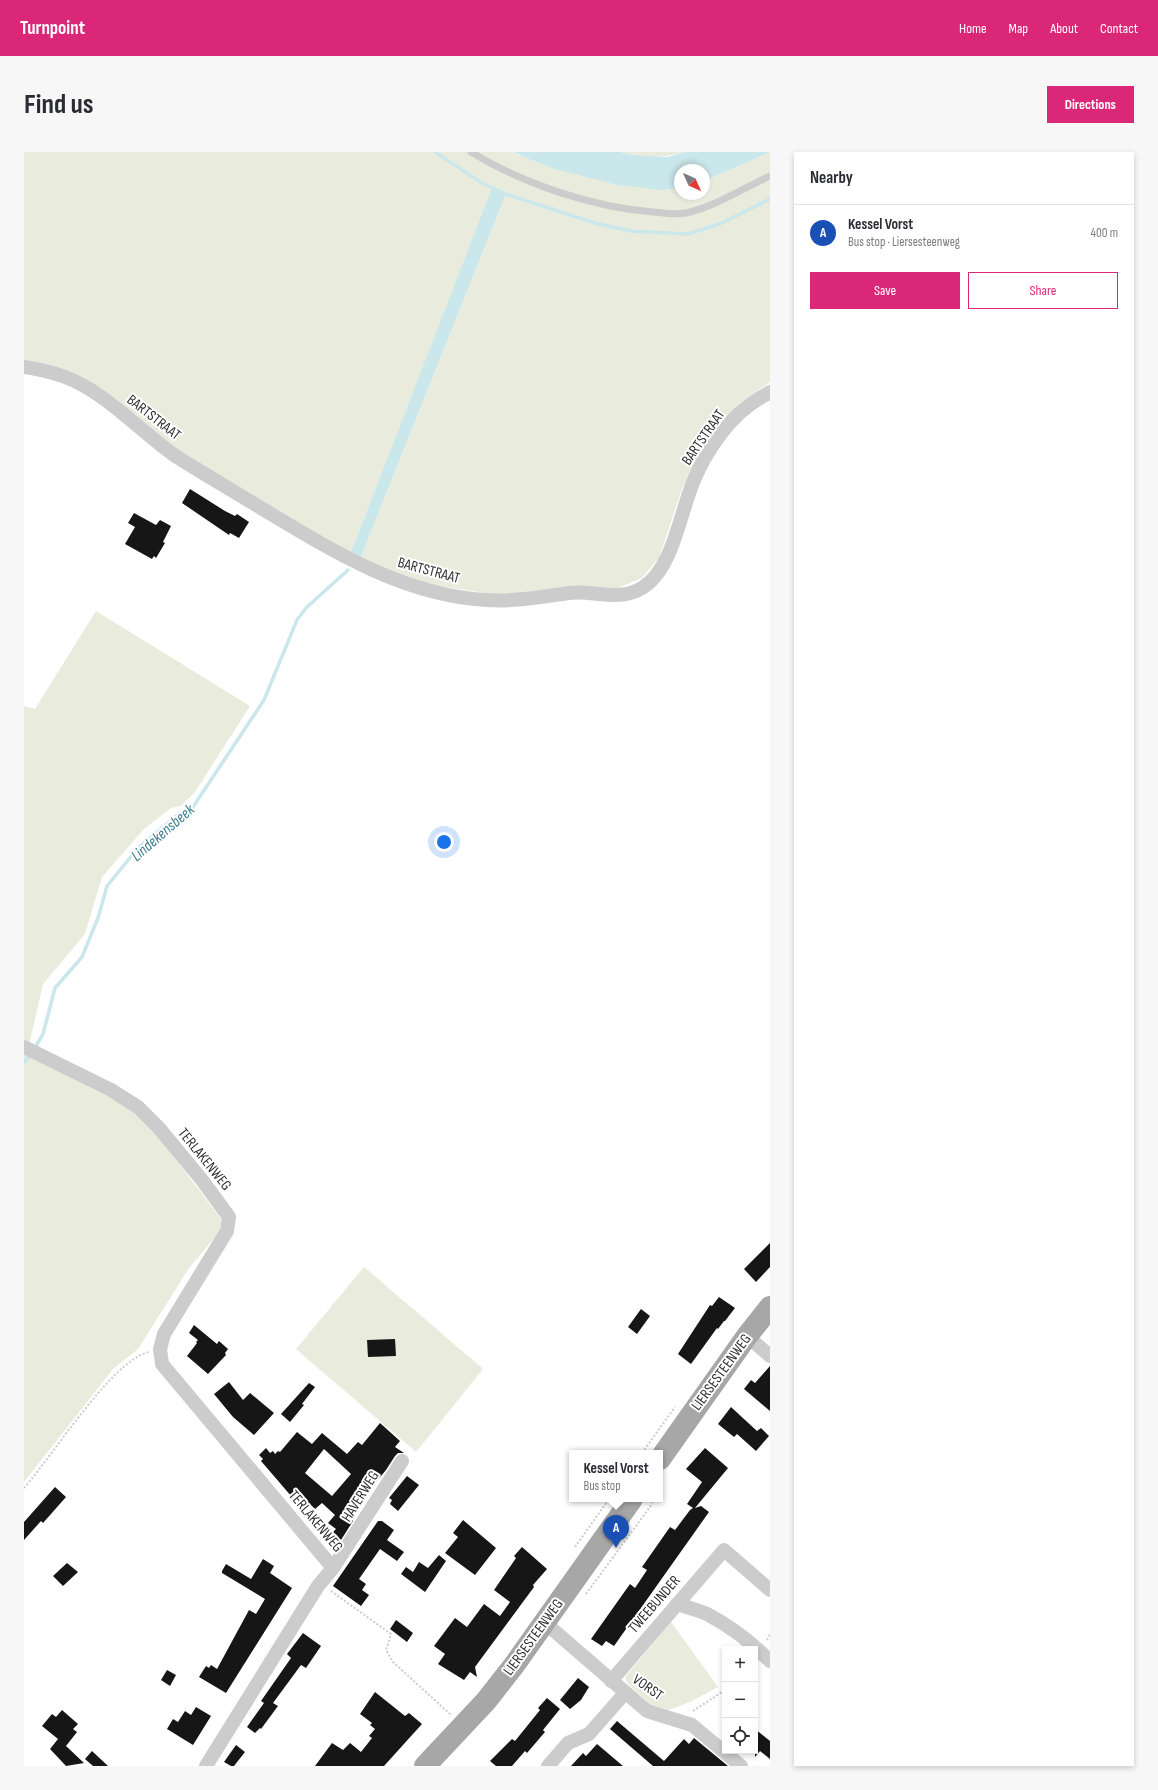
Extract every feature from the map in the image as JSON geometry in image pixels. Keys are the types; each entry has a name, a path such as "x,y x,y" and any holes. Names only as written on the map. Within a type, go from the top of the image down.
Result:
{"main road":[{"name":"LIERSESTEENWEG","path":"663,1455 747,1336 770,1307"},
{"name":"LIERSESTEENWEG","path":"425,1766 486,1701 630,1502"}],"street":[{"name":"BARTSTRAAT","path":"24,367 67,377 92,392 173,454 291,525 360,564 409,585 451,595 496,601 533,599 586,592 615,596 633,592 651,582 666,558 692,485 703,462 726,428 737,416 747,406 770,392"},
{"name":"TERLAKENWEG","path":"24,1047 111,1090 138,1107 159,1128 202,1180 229,1217 227,1231 164,1334 160,1349 162,1364 333,1568 321,1583 206,1766"},
{"path":"747,1336 770,1356"},
{"name":"HAVERWEG","path":"333,1568 402,1461"},
{"name":"TWEEBUNDER","path":"611,1681 724,1550 770,1590"},
{"path":"677,1604 706,1614 737,1633 759,1650 770,1661"},
{"name":"VORST","path":"544,1622 647,1711 692,1725 741,1766"},
{"path":"548,1766 568,1743 589,1734 625,1693"}],"lane":[{"path":"471,152 514,175 561,192 603,204 634,210 685,213 714,204 770,176"}],"path":[{"path":"24,1488 106,1384 122,1367 140,1354 160,1349"},
{"path":"644,1450 666,1419"},
{"path":"608,1566 652,1502"},
{"path":"321,1583 391,1634 386,1650 393,1662 453,1718"},
{"path":"675,1720 705,1704 722,1692"}],"shaded area":[{"path":"24,152 512,152 517,155 661,190 674,189 674,200 710,200 710,178 770,152 770,382 740,403 700,455 682,489 659,558 642,578 618,588 591,587 498,595 433,585 395,574 361,557 506,194 492,189 351,552 339,547 179,451 102,391 24,361"},
{"path":"620,152 684,152 668,156 652,157 637,156"},
{"path":"96,611 250,706 195,792 181,806 171,808 144,829 102,877 85,934 43,984 29,1045 24,1043 24,706 35,709"},
{"path":"24,1054 136,1111 155,1132 221,1219 220,1231 189,1268 138,1349 113,1369 24,1482"},
{"path":"364,1267 483,1369 416,1452 296,1349"},
{"path":"671,1622 718,1687 690,1702 669,1710 651,1705 627,1683 625,1677"}],"water":[{"path":"512,152 620,152 633,155 668,157 684,152 770,152 710,178 710,164 674,164 674,189 661,190 618,185 555,169"},
{"path":"492,188 506,194 361,557 351,552"}],"building":[{"path":"190,489 225,511 235,516 237,514 249,522 239,538 230,533 229,535 182,503"},
{"path":"134,513 156,525 160,520 171,526 163,542 165,543 156,558 154,556 152,559 125,544 135,527 128,523"},
{"path":"770,1243 770,1267 756,1282 744,1269"},
{"path":"719,1297 735,1308 718,1329 717,1328 691,1364 678,1354 710,1305 712,1306"},
{"path":"641,1309 650,1316 637,1334 628,1327"},
{"path":"194,1325 217,1344 219,1341 228,1349 225,1353 226,1355 208,1374 187,1356 198,1340 189,1333"},
{"path":"395,1339 396,1356 368,1357 367,1340"},
{"path":"770,1366 770,1411 744,1389 751,1380 755,1383"},
{"path":"229,1382 243,1400 250,1393 274,1413 254,1435 233,1417 214,1394"},
{"path":"309,1383 315,1387 302,1404 304,1405 290,1422 281,1414"},
{"path":"731,1407 757,1431 761,1428 769,1436 756,1451 737,1434 734,1437 718,1424"},
{"path":"380,1423 400,1441 395,1447 404,1453 398,1453 395,1456 386,1470 348,1516 353,1521 341,1540 332,1533 336,1529 328,1523 335,1515 322,1503 315,1509 311,1505 304,1511 261,1461 263,1459 259,1455 266,1448 270,1453 273,1451 275,1454 278,1451 280,1452 297,1432 312,1444 322,1433 347,1454 358,1442 362,1445","holes":["324,1449 351,1474 332,1496 305,1473"]},
{"path":"705,1448 728,1468 695,1508 701,1506 709,1512 614,1646 606,1641 602,1646 591,1639 630,1584 635,1588 647,1570 642,1567 670,1527 675,1530 693,1508 687,1504 702,1482 686,1469"},
{"path":"407,1476 419,1485 398,1511 390,1504 392,1500 389,1498"},
{"path":"55,1487 66,1497 43,1523 41,1521 24,1540 24,1522"},
{"path":"463,1520 496,1548 475,1575 445,1553 458,1537 453,1533"},
{"path":"378,1521 382,1521 394,1530 387,1540 404,1552 397,1561 380,1549 359,1579 366,1584 362,1590 369,1595 361,1606 333,1586"},
{"path":"522,1547 547,1569 533,1585 534,1587 475,1667 477,1677 470,1672 464,1680 438,1664 445,1654 434,1646 455,1618 467,1627 484,1604 500,1616 510,1602 494,1590 516,1558 514,1556"},
{"path":"439,1555 446,1561 425,1592 401,1574 406,1567 413,1572 419,1562 428,1568"},
{"path":"263,1559 274,1566 270,1573 292,1588 226,1693 199,1677 206,1666 209,1668 211,1665 217,1669 249,1610 256,1614 265,1599 222,1573 222,1571 226,1564 251,1579"},
{"path":"67,1563 78,1572 63,1586 53,1576"},
{"path":"396,1620 413,1633 407,1642 390,1629"},
{"path":"303,1633 321,1646 306,1668 301,1665 273,1703 278,1706 261,1729 260,1728 255,1733 247,1727 264,1703 261,1701 291,1658 287,1654"},
{"path":"167,1670 176,1675 170,1686 161,1680"},
{"path":"578,1678 589,1687 581,1700 570,1709 560,1700"},
{"path":"375,1692 405,1716 409,1713 422,1724 384,1766 315,1766 332,1743 343,1750 350,1743 361,1752 372,1738 369,1736 375,1729 370,1725 372,1723 360,1714"},
{"path":"547,1698 560,1709 543,1730 545,1732 527,1753 525,1751 512,1766 496,1766 490,1761 512,1739 515,1741 540,1710 538,1708"},
{"path":"196,1707 211,1716 193,1745 167,1729 173,1719 178,1722 185,1711 191,1715"},
{"path":"62,1710 78,1724 73,1729 77,1732 66,1746 84,1763 66,1766 50,1749 58,1739 42,1726 52,1714 56,1717"},
{"path":"617,1721 664,1761 684,1739 689,1744 694,1738 728,1766 653,1766 610,1729"},
{"path":"758,1731 770,1741 770,1759 760,1751 758,1753"},
{"path":"597,1744 623,1766 571,1766 583,1753 586,1756"},
{"path":"236,1745 245,1752 234,1766 231,1766 224,1762"},
{"path":"92,1751 108,1766 93,1766 85,1759"}],"waterway":[{"path":"435,152 482,183 506,194 598,224 631,231 688,234 722,223 770,199"},
{"name":"Lindekensbeek","path":"36,1046 43,1034 55,988 82,957 98,918 107,886 138,848 175,817 191,810 264,700 297,620 306,608 348,570"},
{"name":"Lindekensbeek","path":"24,1062 30,1055"}],"place":[{"name":"Kessel Vorst","path":"616,1548"}]}
